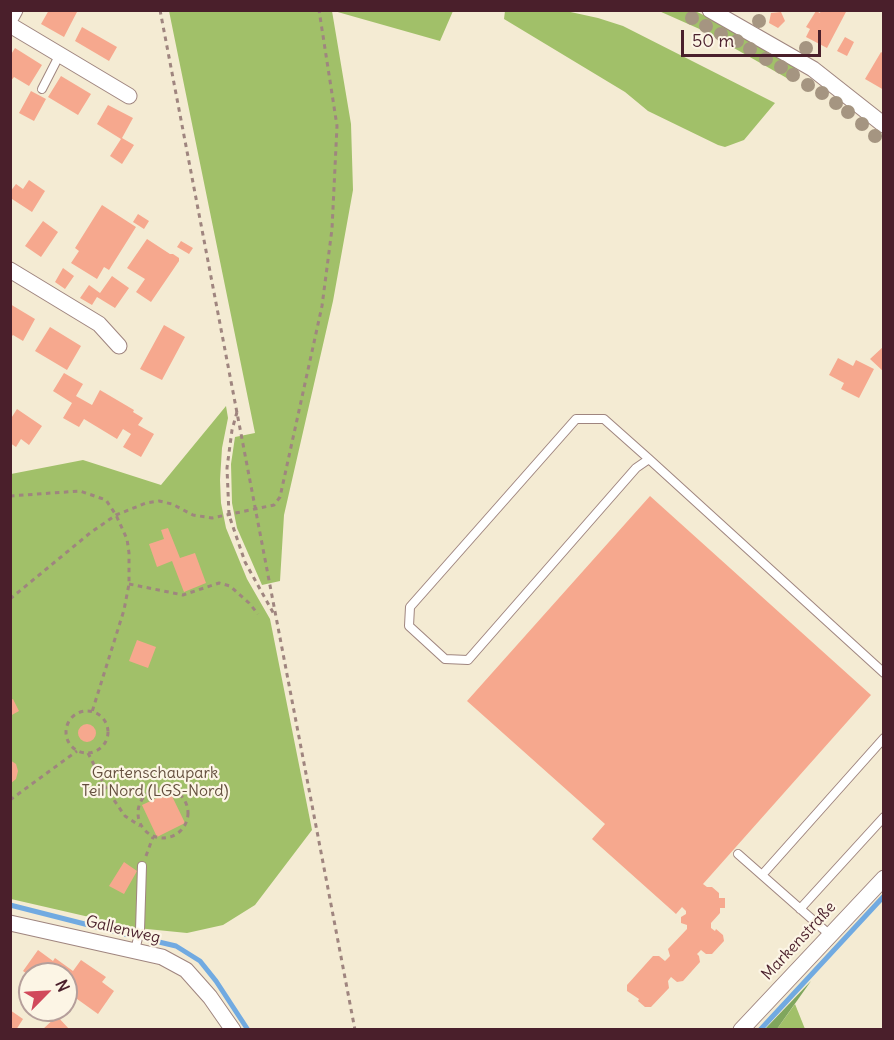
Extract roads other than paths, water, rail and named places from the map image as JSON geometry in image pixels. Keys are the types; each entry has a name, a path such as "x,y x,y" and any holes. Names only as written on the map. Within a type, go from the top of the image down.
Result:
{"street":[{"path":"10,19 15,10"},
{"path":"710,10 813,69 884,125"},
{"path":"10,25 129,96"},
{"path":"10,270 99,324 119,346"},
{"name":"Markenstraße","path":"741,1029 884,878"},
{"name":"Gallenweg","path":"10,923 162,957 186,970 210,996 233,1029"}],"lane":[{"path":"42,89 60,54"},
{"path":"649,459 636,468 468,660 445,659 409,626 410,607 576,419 604,419 649,459 884,673"},
{"path":"762,875 884,738"},
{"path":"800,909 884,817"},
{"path":"738,854 830,935"},
{"path":"135,951 140,930 142,866"}],"waterway":[{"path":"760,1030 884,896"},
{"path":"10,905 128,935"},
{"path":"146,939 176,946 200,961 248,1030"}],"park label":[{"name":"Gartenschaupark Teil Nord (LGS-Nord)","path":"155,782"}]}
